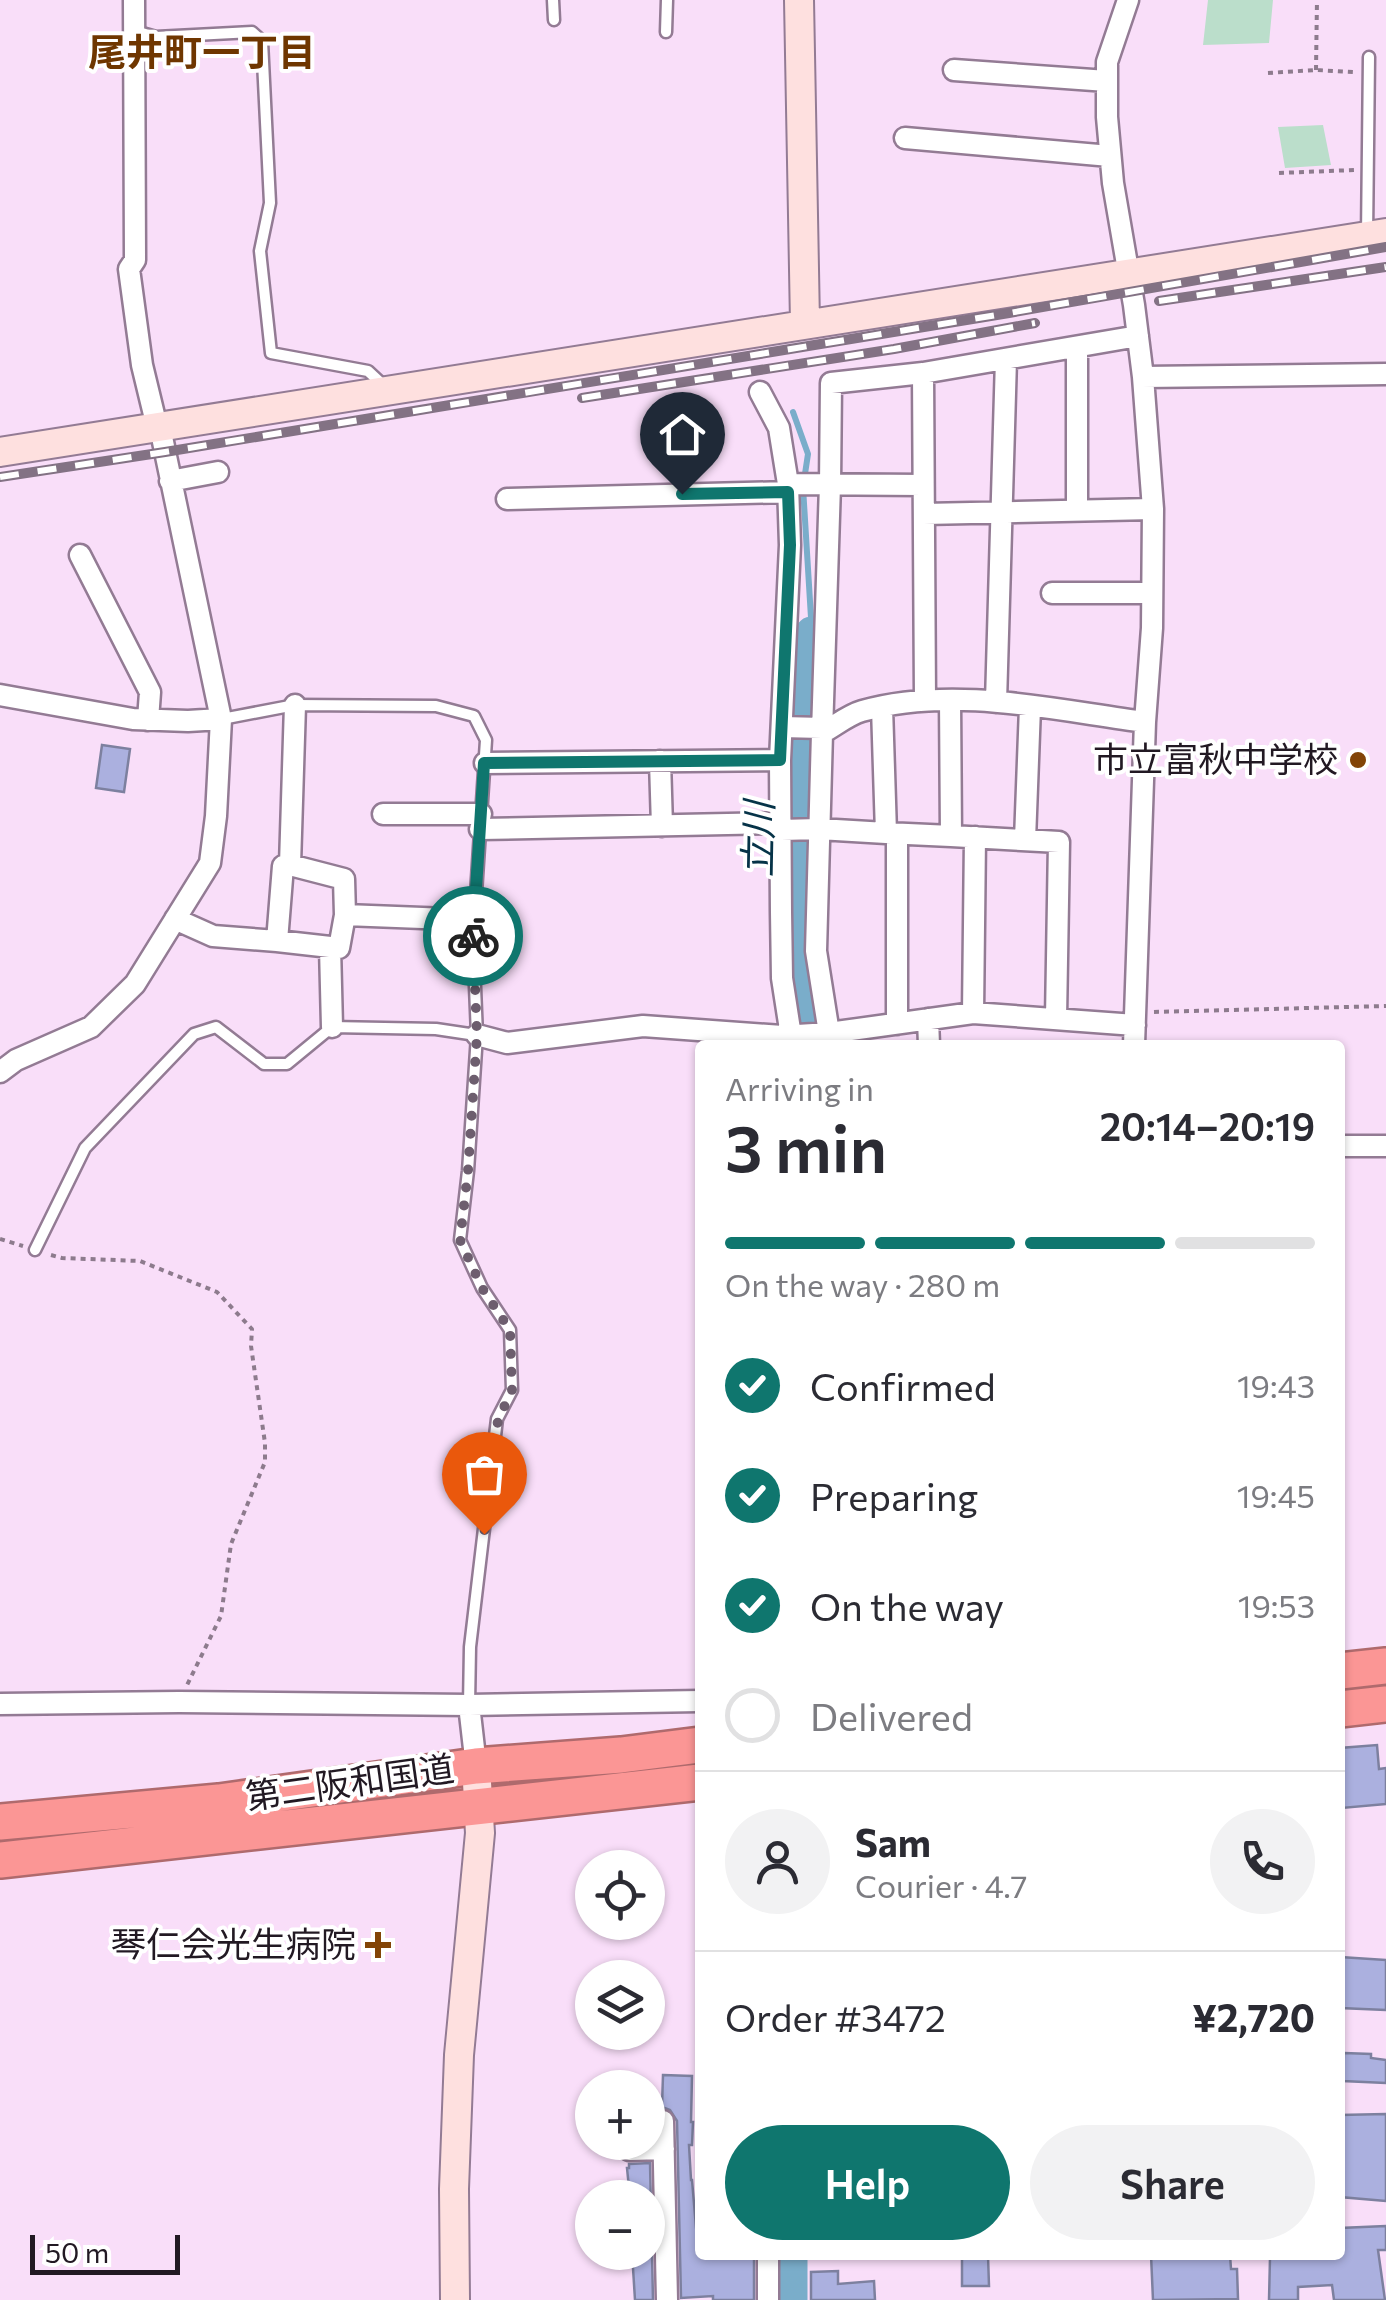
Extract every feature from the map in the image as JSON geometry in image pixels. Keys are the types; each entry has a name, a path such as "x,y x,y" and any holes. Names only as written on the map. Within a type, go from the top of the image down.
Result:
{"highway":[{"path":"1345,1670 1386,1666"},
{"path":"1345,1708 1386,1704"},
{"name":"第二阪和国道","path":"0,1822 220,1802 476,1766 695,1747"},
{"name":"第二阪和国道","path":"0,1860 695,1783"}],"street":[{"path":"0,1072 16,1060 91,1027 135,984 210,863 216,816 221,719 162,437 142,365 129,270 134,260 134,0"},
{"path":"799,0 805,323"},
{"path":"477,1035 507,1043 644,1026 792,1036 974,1013 1134,1027 1152,628 1153,509 1144,377 1110,156 1107,62 1128,0"},
{"path":"954,70 1107,81"},
{"path":"905,138 1110,156"},
{"path":"0,452 1376,234"},
{"path":"825,1033 816,951 815,830 824,485 831,384 923,373 1138,336"},
{"path":"1077,347 1077,510"},
{"path":"996,702 1006,359"},
{"path":"923,373 925,698"},
{"path":"1144,377 1386,374"},
{"path":"760,392 779,428 788,487 790,545 780,760 782,978 792,1036"},
{"path":"170,481 218,472"},
{"path":"507,499 824,485 923,485"},
{"path":"924,514 1153,509"},
{"path":"80,555 150,692 148,720"},
{"path":"1052,593 1152,593"},
{"path":"0,695 132,720 221,719"},
{"path":"784,727 819,730 859,712 925,698 996,702 1145,722"},
{"path":"950,700 951,836"},
{"path":"290,865 295,704"},
{"path":"882,707 892,834 897,1024"},
{"path":"1025,840 1030,707"},
{"path":"484,763 780,760"},
{"path":"660,761 662,826"},
{"path":"383,814 1059,842 1056,1018"},
{"path":"974,1013 975,837"},
{"path":"175,919 213,936 339,948 345,915 344,878 283,866 277,942"},
{"path":"345,915 474,920"},
{"path":"330,947 332,1027"},
{"path":"928,1019 929,1040"},
{"path":"1345,1146 1386,1146"},
{"path":"0,1704 695,1701"},
{"path":"456,2300 458,2074 480,1833 469,1704"},
{"path":"665,2159 676,2263 667,2300"},
{"path":"768,2260 768,2300"}],"lane":[{"path":"553,0 554,20"},
{"path":"666,32 667,0"},
{"path":"135,31 156,38 252,32 262,41 270,204 260,251 272,353 368,371 389,391"},
{"path":"1369,57 1368,170 1376,234"},
{"path":"221,719 295,704 436,706 474,716 486,740 474,920 477,1035 460,1240 482,1288 510,1330 512,1390 498,1420 470,1648 469,1704"},
{"path":"36,1250 84,1148 194,1034 216,1028 264,1064 287,1064 332,1027 436,1029 477,1035"}],"path":[{"path":"1316,70 1317,0"},
{"path":"1268,73 1369,72"},
{"path":"1279,173 1368,170"},
{"path":"1134,1027 1386,1006"},
{"path":"0,1239 62,1258 140,1261 217,1292 252,1329 265,1462 231,1544 221,1616 179,1702"}],"green space":[{"path":"1208,0 1273,0 1269,43 1203,45"},
{"path":"1323,125 1331,165 1285,168 1278,127"}],"building":[{"path":"102,745 130,749 124,792 96,788"},
{"path":"1377,1745 1379,1769 1386,1768 1386,1804 1345,1808 1345,1748"},
{"path":"1345,1957 1386,1960 1386,2010 1345,2008"},
{"path":"1345,2053 1371,2054 1371,2058 1386,2060 1386,2083 1345,2081"},
{"path":"665,2075 692,2076 689,2145 695,2260 754,2260 754,2300 681,2298 677,2121 665,2108"},
{"path":"1386,2114 1386,2201 1345,2197 1345,2115"},
{"path":"650,2163 650,2180 628,2180 629,2164"},
{"path":"1386,2226 1386,2250 1378,2250 1385,2300 1334,2300 1332,2285 1298,2287 1298,2300 1269,2300 1270,2260 1345,2260 1345,2228"},
{"path":"962,2260 988,2260 989,2286 962,2286"},
{"path":"1151,2260 1230,2260 1231,2269 1237,2269 1238,2299 1153,2300"},
{"path":"633,2270 652,2270 653,2300 635,2300"},
{"path":"838,2271 838,2284 874,2281 875,2300 811,2300 811,2272"}],"waterway":[{"path":"793,412 808,454 803,487 812,634"},
{"name":"立川","path":"807,1040 800,981 802,758 812,634"},
{"name":"立川","path":"790,2260 790,2300"}],"railway":[{"path":"0,477 1009,313 1386,247"},
{"path":"1159,301 1386,267"},
{"path":"582,398 1035,323"}],"way so far":[{"path":"473,936 477,1035 460,1240 482,1288 510,1330 512,1390 498,1420 484,1534"}],"place":[{"name":"市立富秋中学校","path":"1358,760"},
{"name":"琴仁会光生病院","path":"378,1945"}],"district":[{"name":"尾井町一丁目","path":"202,53"}],"route":[{"path":"473,936 484,763 780,760 790,545 788,492 682,494"}]}
